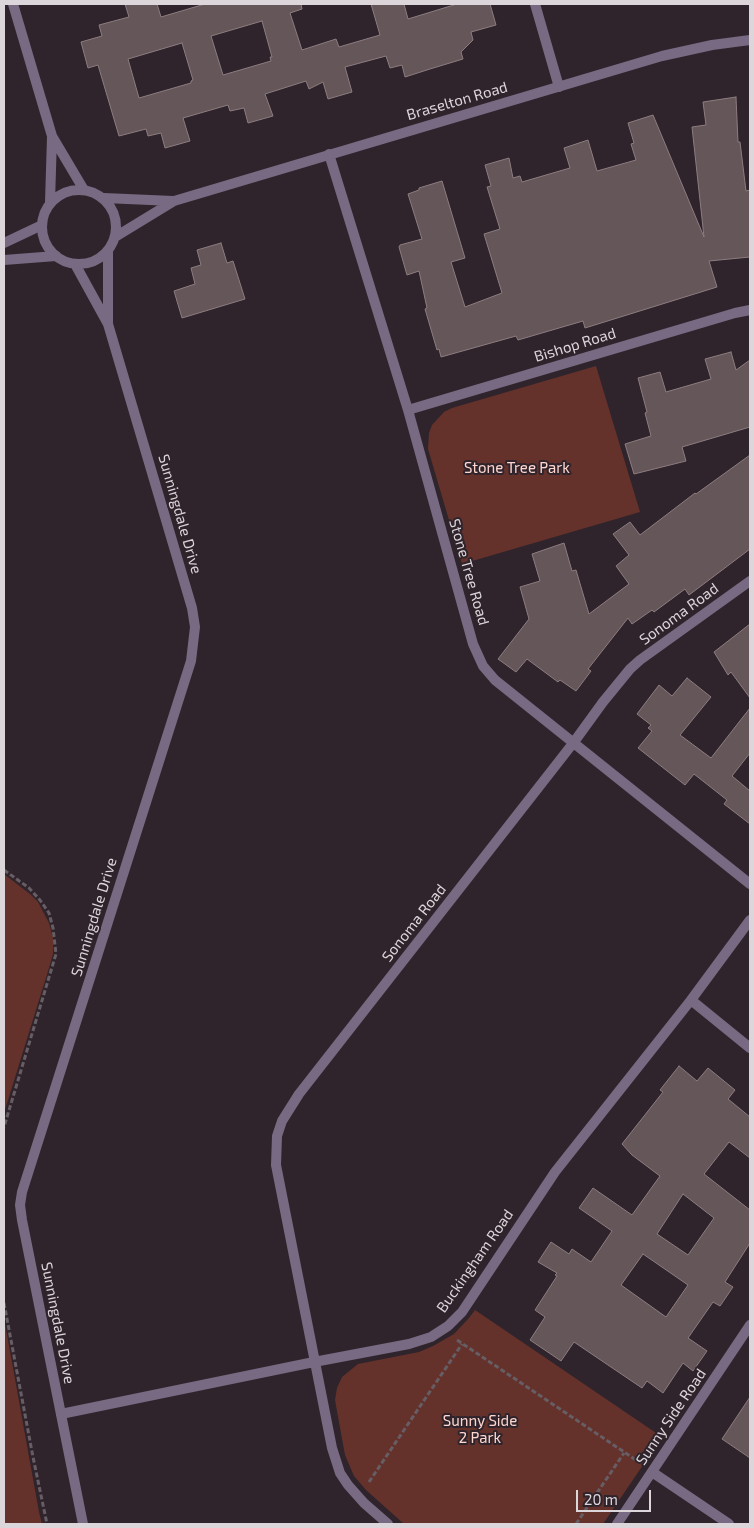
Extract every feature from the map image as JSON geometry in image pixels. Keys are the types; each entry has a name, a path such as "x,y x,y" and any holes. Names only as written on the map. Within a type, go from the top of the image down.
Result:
{"street":[{"path":"13,4 52,136 84,190"},
{"path":"534,4 559,87"},
{"name":"Braselton Road","path":"115,237 174,201 662,56 750,40"},
{"path":"50,202 52,136"},
{"name":"Stone Tree Road","path":"328,154 408,410 479,660 495,680 750,884"},
{"path":"72,190 84,190 95,192 104,198 112,209 116,223 115,237 108,251 98,258 93,261 75,264 56,256 48,247 45,242 42,225 44,213 50,202 60,194 72,190"},
{"name":"Braselton Road","path":"104,198 174,201"},
{"path":"4,243 42,225"},
{"name":"Sunningdale Drive","path":"108,251 108,324"},
{"path":"4,260 56,256"},
{"name":"Sunningdale Drive","path":"75,264 108,324 192,608 195,628 195,642 191,661 22,1192 20,1205 83,1524"},
{"name":"Bishop Road","path":"408,410 750,310"},
{"name":"Sonoma Road","path":"314,1362 276,1166 277,1136 282,1122 299,1094 574,742 602,702 640,660 750,581"},
{"name":"Buckingham Road","path":"61,1414 409,1344 431,1337 448,1326 462,1312 555,1172 691,1000 750,920"},
{"path":"691,1000 750,1048"},
{"name":"Sunny Side Road","path":"617,1524 750,1325"},
{"path":"314,1362 336,1460 344,1479 358,1498 388,1524"},
{"path":"652,1472 729,1524"}],"path":[{"path":"4,870 30,888 49,913 56,954 4,1127"},
{"path":"4,1303 47,1524"},
{"path":"442,1330 652,1472"},
{"path":"358,1498 462,1344"},
{"path":"576,1524 624,1453"}],"green space":[{"name":"Stone Tree Park","path":"596,366 640,512 462,564 428,449 429,433 432,425 444,412 452,408"},
{"path":"4,874 38,902 49,923 53,938 53,954 4,1113"},
{"name":"Sunny Side 2 Park","path":"475,1310 662,1437 603,1524 404,1524 366,1490 354,1476 345,1455 335,1400 337,1388 342,1377 358,1364 419,1352 433,1346 454,1334"},
{"path":"4,1318 39,1512 42,1524 4,1524"}],"building":[{"path":"125,4 157,4 161,17 205,4 301,4 302,9 290,13 302,50 336,39 339,47 380,35 371,4 404,4 408,19 457,4 490,4 496,25 471,32 473,40 461,52 463,59 405,77 402,65 390,68 386,56 345,67 352,92 328,99 323,82 309,89 306,81 265,94 273,116 248,123 244,108 230,111 228,105 183,118 190,141 165,148 161,133 148,136 146,129 119,136 98,65 88,68 81,42 102,36 99,25 129,17","holes":["262,21 272,57 270,57 271,61 223,75 211,36","182,43 193,80 191,83 139,98 128,59"]},
{"path":"736,97 738,142 740,142 746,191 750,190 750,257 709,261 717,287 585,328 583,321 518,340 516,336 441,357 439,349 437,350 425,309 427,308 419,271 407,275 399,247 400,245 422,239 408,194 419,190 419,188 442,181 465,258 451,262 465,307 502,293 484,234 500,229 487,187 491,186 485,165 509,158 513,178 520,176 522,182 570,168 564,148 588,140 597,171 636,160 631,144 634,143 628,123 653,115 704,237 692,127 706,125 703,102"},
{"path":"221,243 227,263 233,261 245,299 182,318 174,291 195,284 191,268 201,265 197,250"},
{"path":"731,352 736,370 750,360 750,427 682,447 686,461 634,474 625,444 651,436 638,378 660,372 666,392 711,379 705,359"},
{"path":"750,455 750,549 689,595 685,589 654,612 652,610 632,624 628,618 588,669 591,671 576,691 560,680 558,682 527,659 516,672 498,659 529,619 520,587 540,581 532,554 564,543 572,571 576,570 589,614 629,584 616,566 629,555 613,534 630,522 640,535 695,493"},
{"path":"750,624 750,698 731,672 728,675 714,652"},
{"path":"687,678 711,697 680,735 711,758 750,708 750,753 732,776 750,791 750,824 724,804 727,800 694,774 685,785 638,748 652,731 648,728 651,725 637,714 659,685 672,696"},
{"path":"679,1066 697,1081 708,1068 735,1090 728,1099 750,1117 750,1158 729,1142 704,1174 750,1210 750,1243 725,1282 733,1287 720,1306 713,1302 688,1338 707,1351 693,1371 683,1363 663,1393 647,1381 642,1388 574,1342 561,1361 530,1340 545,1317 535,1310 557,1276 555,1275 557,1273 538,1262 551,1242 569,1254 572,1249 591,1262 612,1231 579,1208 593,1188 632,1215 660,1176 632,1155 622,1144 663,1092 660,1090","holes":["683,1194 714,1218 688,1255 657,1234","643,1254 688,1285 666,1317 621,1285"]},
{"path":"750,1397 750,1458 722,1439"}]}
